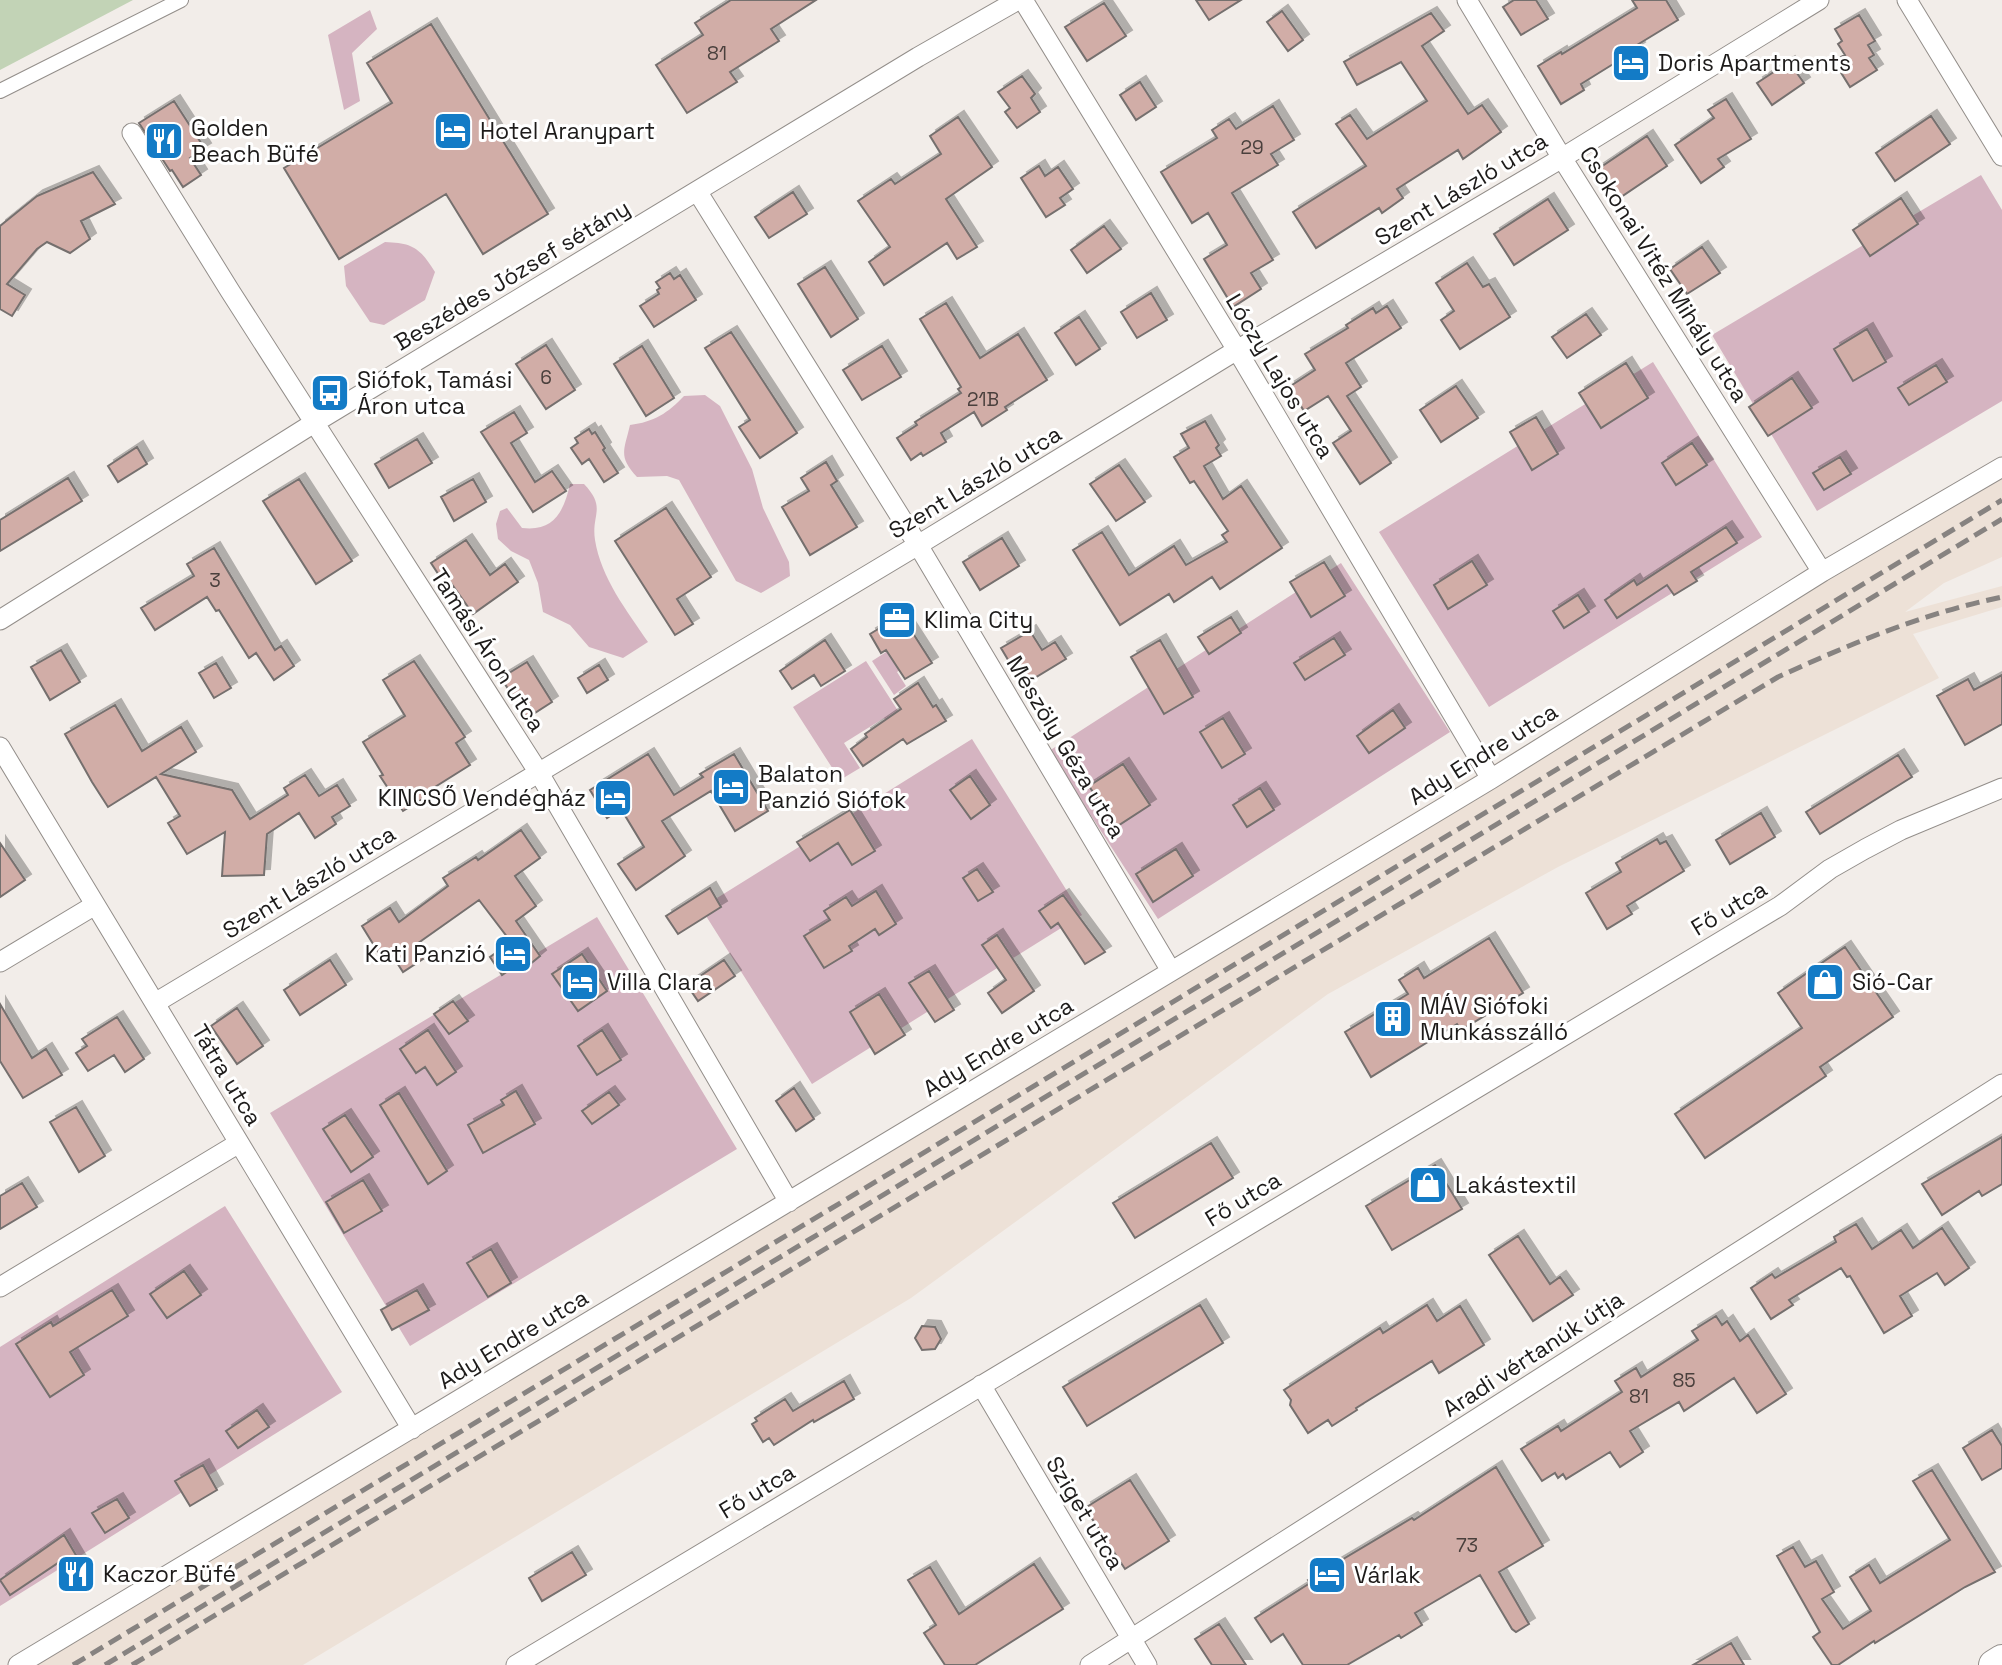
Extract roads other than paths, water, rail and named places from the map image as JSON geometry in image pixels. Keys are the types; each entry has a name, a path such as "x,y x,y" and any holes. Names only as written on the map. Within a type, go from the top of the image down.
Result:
{"main road":[{"path":"1994,1665 2002,1660"}],"street":[{"path":"0,91 181,0"},
{"name":"Beszédes József sétány","path":"0,620 696,191 918,58 1021,0"},
{"name":"Lóczy Lajos utca","path":"1021,0 1237,350 1491,779"},
{"name":"Csokonai Vitéz Mihály utca","path":"1467,0 1562,158 1822,572"},
{"name":"Szent László utca","path":"155,1003 539,774 1237,350 1562,158 1819,0"},
{"path":"1907,0 2002,156"},
{"name":"Tamási Áron utca","path":"132,133 314,424 539,774 789,1202"},
{"name":"Mészöly Géza utca","path":"696,191 918,545 1171,971"},
{"name":"Ady Endre utca","path":"18,1665 1491,779 1822,572 2002,467"},
{"name":"Tátra utca","path":"0,747 412,1429"},
{"name":"Fő utca","path":"516,1665 1780,906 1830,869 1901,830 2002,788"},
{"path":"0,962 95,905"},
{"name":"Aradi vértanúk útja","path":"1090,1665 2002,1084"},
{"path":"0,1287 239,1143"},
{"name":"Sziget utca","path":"981,1385 1147,1665"}],"railway":[{"path":"73,1665 2002,500"},
{"path":"105,1665 2002,519"},
{"path":"132,1665 1778,677 1888,631 1944,612 2002,597"}],"place":[{"name":"Doris Apartments","path":"1631,63"},
{"name":"Hotel Aranypart","path":"453,131"},
{"name":"Golden Beach Büfé","path":"164,141"},
{"name":"Siófok, Tamási Áron utca","path":"330,393"},
{"name":"Klima City","path":"897,620"},
{"name":"Balaton Panzió Siófok","path":"731,787"},
{"name":"KINCSŐ Vendégház","path":"613,798"},
{"name":"Kati Panzió","path":"513,954"},
{"name":"Villa Clara","path":"580,982"},
{"name":"Sió-Car","path":"1825,982"},
{"name":"MÁV Siófoki Munkásszálló","path":"1393,1019"},
{"name":"Lakástextil","path":"1428,1185"},
{"name":"Kaczor Büfé","path":"76,1574"},
{"name":"Várlak","path":"1327,1575"}]}
